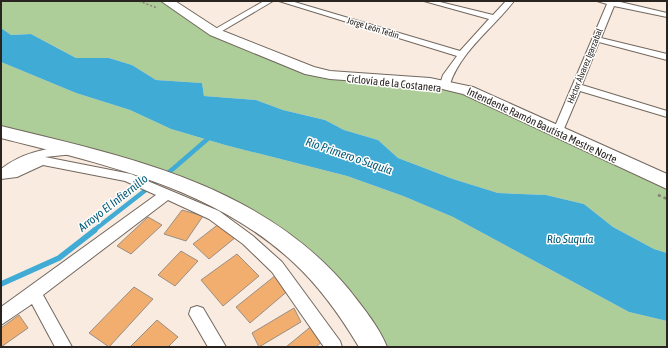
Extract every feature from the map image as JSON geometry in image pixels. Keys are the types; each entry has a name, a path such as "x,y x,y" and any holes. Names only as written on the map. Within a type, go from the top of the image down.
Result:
{"main road":[{"name":"Intendente Ramón Bautista Mestre Norte","path":"164,5 214,32 318,73 445,84 468,90 667,182"},
{"path":"1,132 76,151 135,173 166,188 252,218 279,237 311,264 345,302 374,347"}],"street":[{"path":"214,32 269,1"},
{"name":"Jorge León Tedin","path":"283,1 463,55"},
{"path":"428,1 494,18"},
{"path":"445,84 446,77 463,55 510,1"},
{"path":"601,1 612,2 667,15"},
{"name":"Héctor Álvarez Igarzabal","path":"558,131 612,2"},
{"path":"596,39 667,57"},
{"path":"577,87 667,114"},
{"path":"1,175 18,162 30,156 46,152 76,151"},
{"path":"1,175 9,176 16,174 26,166 35,162 43,161 135,173"},
{"path":"1,317 34,293 166,188 214,215 248,240 277,267 334,347"},
{"path":"34,293 64,347"},
{"path":"197,314 218,347"}],"path":[{"path":"139,1 164,5"},
{"path":"653,193 667,199"}],"green space":[{"path":"1,1 167,1 214,32 310,71 445,84 667,182 667,253 654,249 613,227 584,204 546,195 498,193 453,179 398,158 378,140 344,130 325,120 283,110 256,100 204,96 202,83 156,80 132,65 109,58 76,58 31,34 11,35 1,28"},
{"path":"1,62 76,93 130,110 171,129 225,145 347,176 403,196 453,217 629,312 667,321 667,347 374,347 311,264 214,199 1,132"}],"water":[{"name":"Río Suquía","path":"1,28 11,35 31,34 76,58 109,58 132,65 156,80 202,83 204,96 256,100 283,110 325,120 344,130 378,140 398,158 453,179 498,193 546,195 584,204 613,227 654,249 667,253 667,321 629,312 453,217 403,196 347,176 225,145 171,129 130,110 76,93 1,62"}],"building":[{"path":"182,210 203,216 186,241 164,234"},
{"path":"148,217 162,225 131,254 117,246"},
{"path":"220,223 236,237 209,259 193,244"},
{"path":"181,251 198,261 175,286 158,275"},
{"path":"237,254 259,276 223,306 201,280"},
{"path":"276,275 290,289 250,323 236,307"},
{"path":"134,287 153,299 109,347 89,333"},
{"path":"294,308 301,322 259,347 252,333"},
{"path":"19,315 28,328 1,347 1,328"},
{"path":"157,320 178,337 168,347 130,347"},
{"path":"314,324 326,338 316,347 286,347"}],"waterway":[{"name":"Arroyo El Infiernillo","path":"93,231 174,168 211,136"},
{"name":"Arroyo El Infiernillo","path":"1,284 59,258 95,230"}],"water label":[{"name":"Río Primero o Suquía","path":"349,156"}]}
